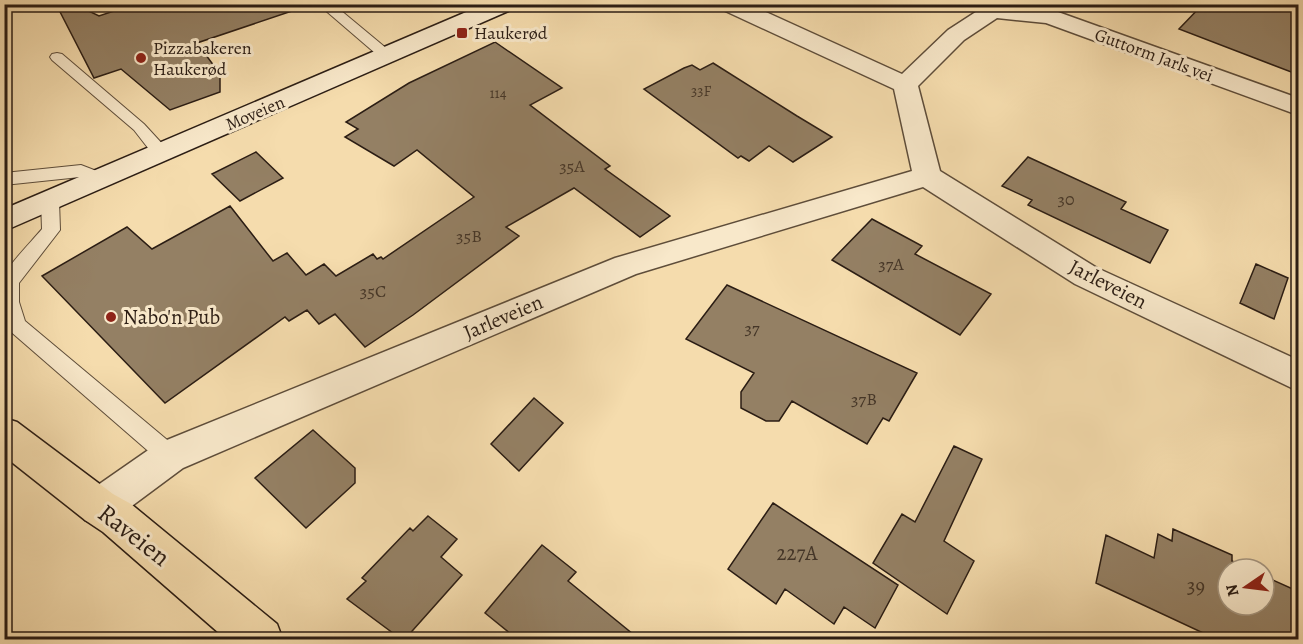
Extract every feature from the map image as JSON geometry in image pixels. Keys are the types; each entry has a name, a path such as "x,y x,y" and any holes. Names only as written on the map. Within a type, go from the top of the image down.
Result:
{"main road":[{"name":"Raveien","path":"4,434 99,507 117,518 261,639"}],"street":[{"name":"Moveien","path":"4,221 505,4"},
{"path":"729,4 905,85 927,176"},
{"name":"Guttorm Jarls vei","path":"905,85 956,35 998,8 1050,17 1299,106"},
{"name":"Jarleveien","path":"99,507 170,456 626,266 927,176 1086,276 1299,376"}],"lane":[{"path":"324,4 387,56"},
{"path":"57,57 139,127 161,153"},
{"path":"4,179 81,171 101,179"},
{"path":"50,201 51,230 10,281 9,302 18,325 170,456"}],"building":[{"path":"56,4 74,4 99,16 135,4 291,4 292,11 197,43 220,74 220,92 170,110 121,69 94,78"},
{"path":"1203,4 1299,4 1299,75 1179,29"},
{"path":"495,42 562,88 530,105 610,166 605,169 670,216 640,237 574,188 506,227 519,236 413,315 365,347 335,314 319,324 307,310 289,321 285,317 165,403 42,276 127,227 152,249 230,206 273,261 287,253 306,275 324,264 336,276 373,254 377,259 381,257 383,259 474,197 417,150 394,166 345,137 358,129 346,122 409,83"},
{"path":"713,63 832,137 793,162 769,146 749,161 741,156 738,158 644,89 684,68 692,65 700,70"},
{"path":"256,152 283,178 240,201 212,174"},
{"path":"1028,157 1126,202 1121,209 1168,230 1150,263 1028,205 1032,200 1002,186"},
{"path":"872,219 922,246 915,254 991,294 960,335 832,260"},
{"path":"1256,264 1288,278 1274,319 1240,303"},
{"path":"727,285 917,373 889,421 883,418 867,444 792,401 779,421 766,421 741,408 741,392 754,373 686,339"},
{"path":"534,398 563,423 519,471 491,444"},
{"path":"313,430 355,468 355,483 306,528 255,478"},
{"path":"954,446 982,459 944,541 974,561 947,614 873,563 902,514 915,522"},
{"path":"773,503 898,585 875,628 844,607 834,624 785,589 776,604 728,569"},
{"path":"428,516 457,539 441,557 462,575 405,639 401,639 347,599 366,581 362,578 410,528 413,531"},
{"path":"1173,529 1232,555 1232,557 1216,557 1216,617 1276,617 1276,581 1295,590 1293,639 1216,639 1096,583 1106,535 1154,558 1158,534 1172,541"},
{"path":"542,545 576,572 568,581 639,639 517,639 485,613"}],"place":[{"name":"Haukerød","path":"462,33"},
{"name":"Pizzabakeren Haukerød","path":"141,58"},
{"name":"Nabo'n Pub","path":"111,317"}]}
